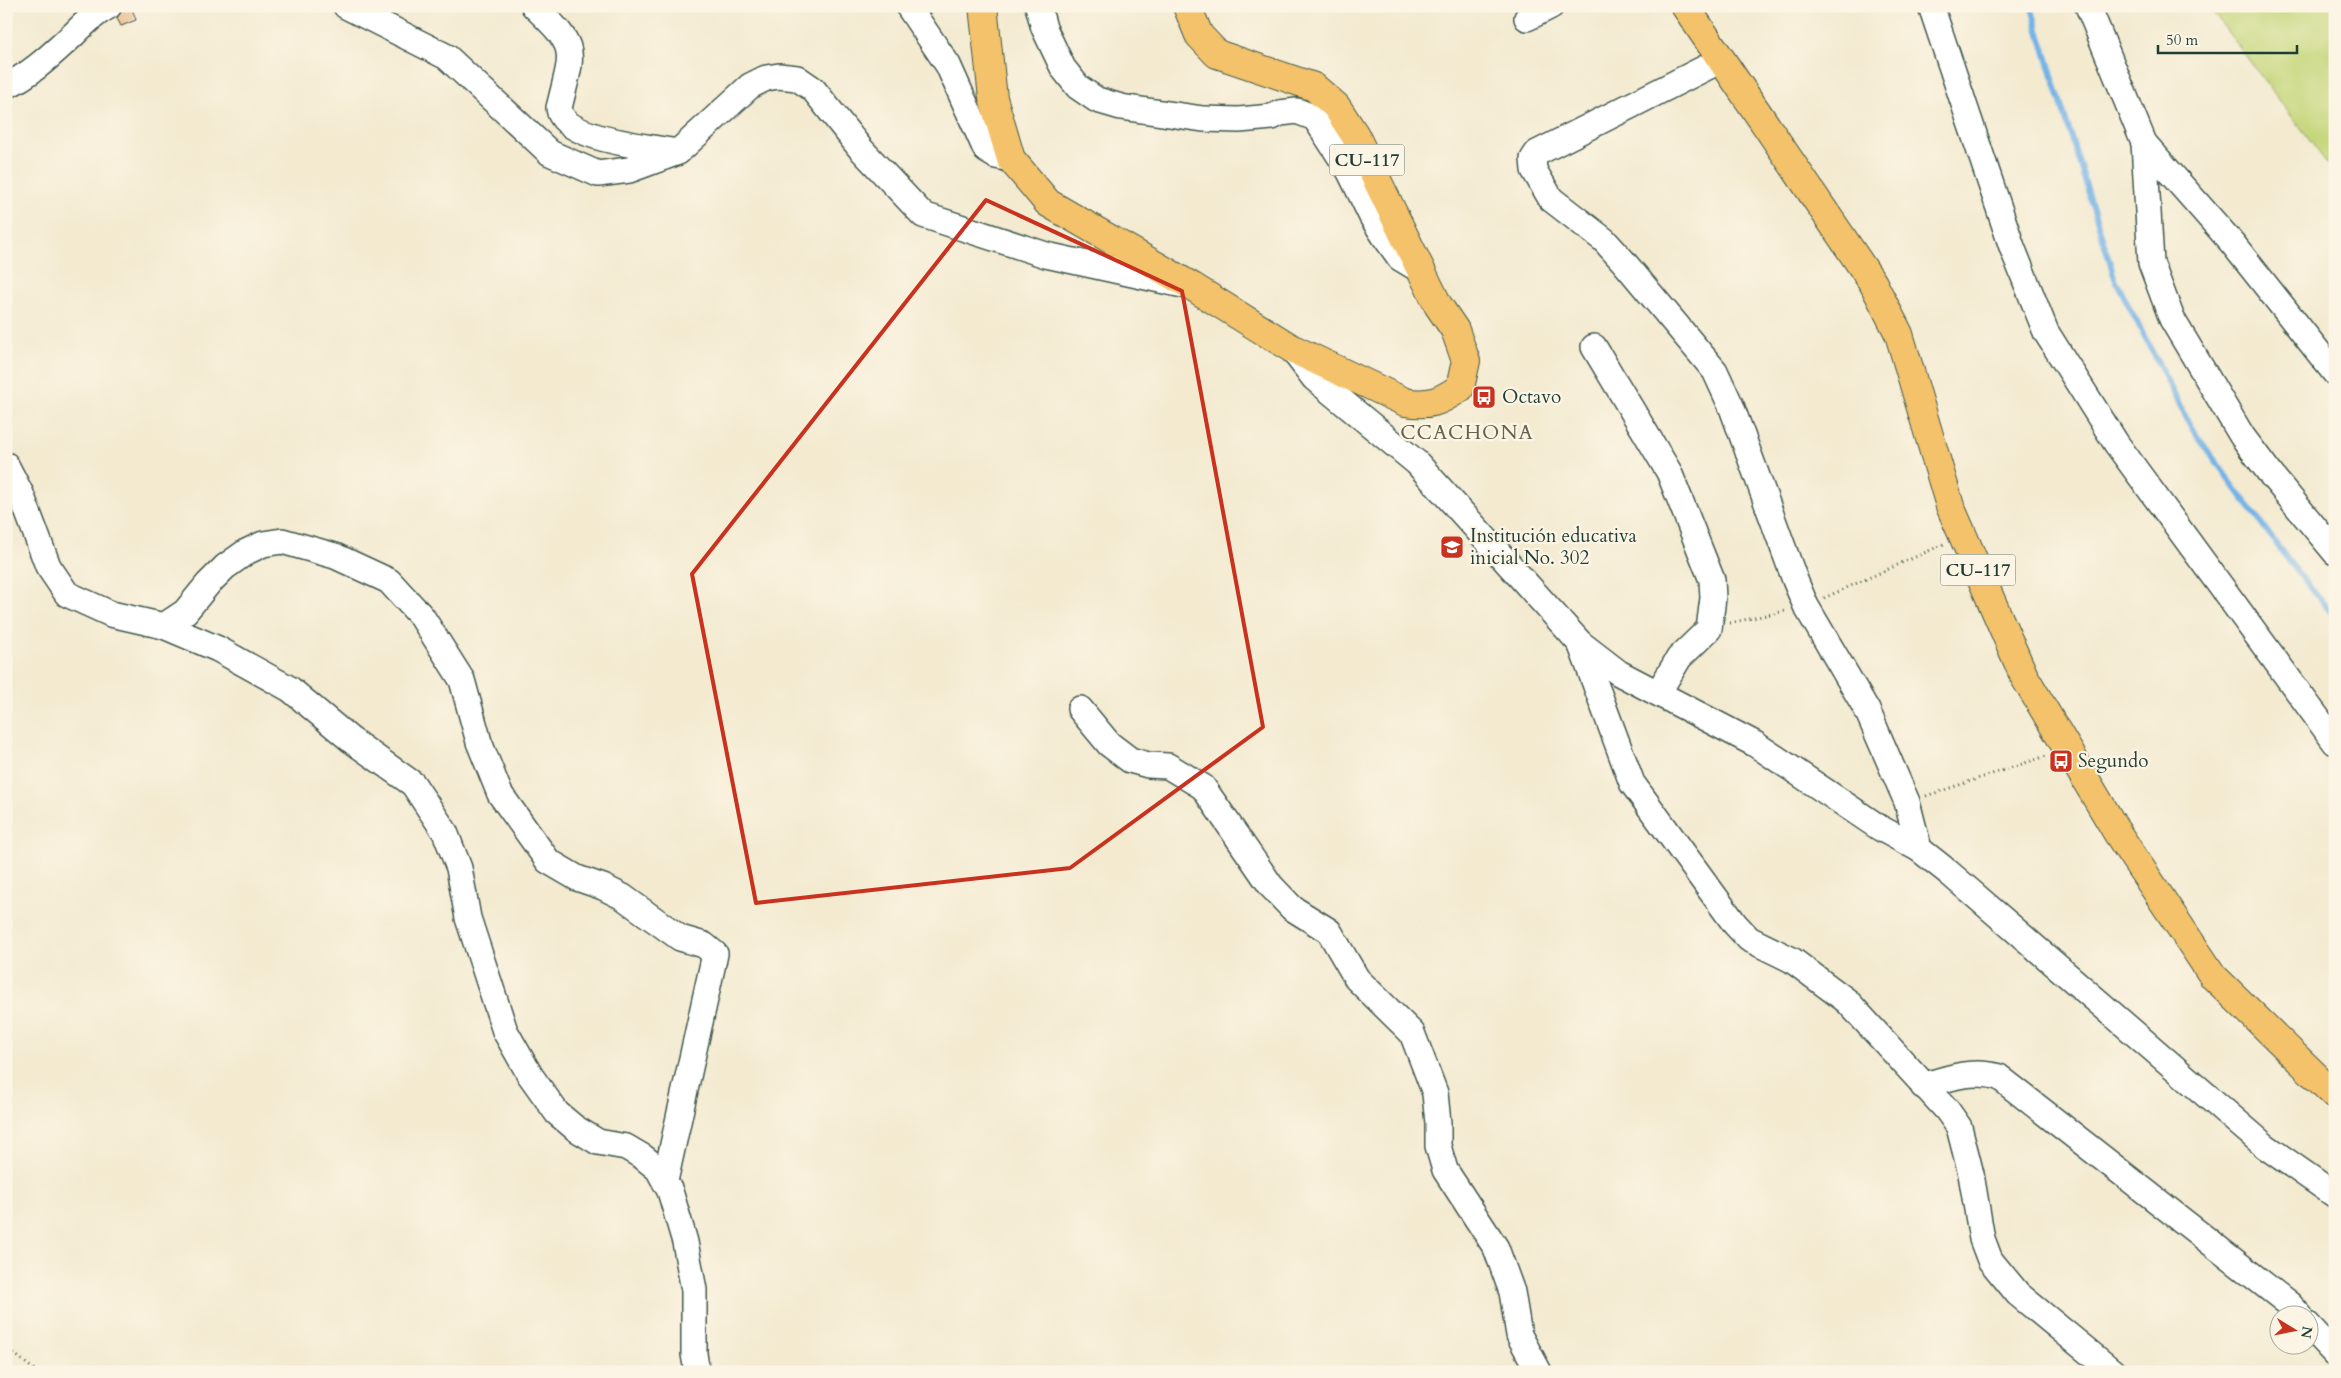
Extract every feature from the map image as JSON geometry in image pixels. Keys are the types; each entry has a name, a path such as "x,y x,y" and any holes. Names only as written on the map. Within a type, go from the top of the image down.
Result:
{"main road":[{"name":"CU-117","path":"983,6 993,98 1011,158 1048,203 1192,287 1291,348 1405,402 1424,405 1441,400 1460,388 1466,362 1455,330 1438,305 1420,270 1356,134 1336,106 1314,87 1217,54 1199,35 1187,6"},
{"name":"CU-117","path":"1685,6 1877,292 1898,334 1950,506 2024,676 2118,834 2213,976 2335,1095"}],"street":[{"path":"6,86 22,79 48,58 98,11 109,6"},
{"path":"346,6 448,57 550,154 598,174 629,170 678,152 750,86 766,78 780,76 797,78 813,89 860,148 923,215 1046,255 1192,287"},
{"path":"534,6 560,31 567,43 571,57 559,108 559,114 564,121 596,137 678,152"},
{"path":"908,6 948,65 986,150 996,156 1011,158"},
{"path":"1038,6 1044,28 1063,68 1078,86 1097,100 1130,109 1203,119 1239,120 1272,117 1280,113 1297,110 1315,118 1350,172 1372,217 1385,237 1400,258 1420,270"},
{"path":"1527,18 1550,6"},
{"path":"1931,6 2012,247 2046,332 2116,443 2335,742"},
{"path":"2088,6 2144,143 2151,263 2172,319 2242,436 2272,476 2335,552"},
{"path":"1721,60 1536,153 1533,159 1534,170 1551,199 1604,240 1715,371 1732,408 1806,606 1867,710 1907,802 1919,849"},
{"path":"2144,143 2233,244 2335,373"},
{"path":"1291,348 1314,378 1417,462 1580,643 1619,673 1755,744 1880,828 1919,849 2266,1146 2335,1195"},
{"path":"1594,348 1669,472 1712,580 1713,598 1709,628 1679,658 1658,693"},
{"path":"6,465 21,494 48,566 67,594 111,614 164,626 218,649 290,690 351,740 413,784 445,832 459,868 468,918 506,1031 530,1075 557,1113 575,1128 598,1142 626,1147 658,1169 665,1180 685,1242 694,1290 694,1354 697,1372"},
{"path":"164,626 185,612 208,584 246,552 263,544 282,541 335,556 389,581 422,617 462,680 479,742 500,794 548,861 577,878 603,887 623,897 680,938 704,945 715,954 665,1180"},
{"path":"1580,643 1632,783 1735,924 1749,939 1792,960 1847,1001 1947,1110 1959,1127 1971,1174 1982,1239 1990,1260 2018,1294 2113,1372"},
{"path":"1080,709 1108,744 1130,760 1148,765 1168,766 1203,787 1271,886 1292,908 1329,931 1357,979 1412,1033 1435,1093 1438,1146 1445,1170 1496,1248 1512,1292 1519,1335 1539,1372"},
{"path":"1923,1086 1971,1073 1984,1072 1999,1077 2291,1306"},
{"path":"2318,1336 2335,1354"}],"path":[{"path":"1709,628 1806,606 1963,535"},
{"path":"1907,802 2068,749"},
{"path":"6,1347 37,1372"}],"highlighted area":[{"path":"986,200 1182,291 1263,727 1070,868 756,903 692,574"}],"green space":[{"path":"2208,6 2335,6 2335,174"}],"building":[{"path":"131,6 136,20 121,26 117,18 123,9"}],"waterway":[{"path":"2031,6 2115,279 2192,429 2291,564 2335,617"}],"place":[{"name":"Octavo","path":"1484,397"},
{"name":"Institución educativa inicial No. 302","path":"1452,547"},
{"name":"Segundo","path":"2061,761"}],"district":[{"name":"CCACHONA","path":"1467,432"}]}
